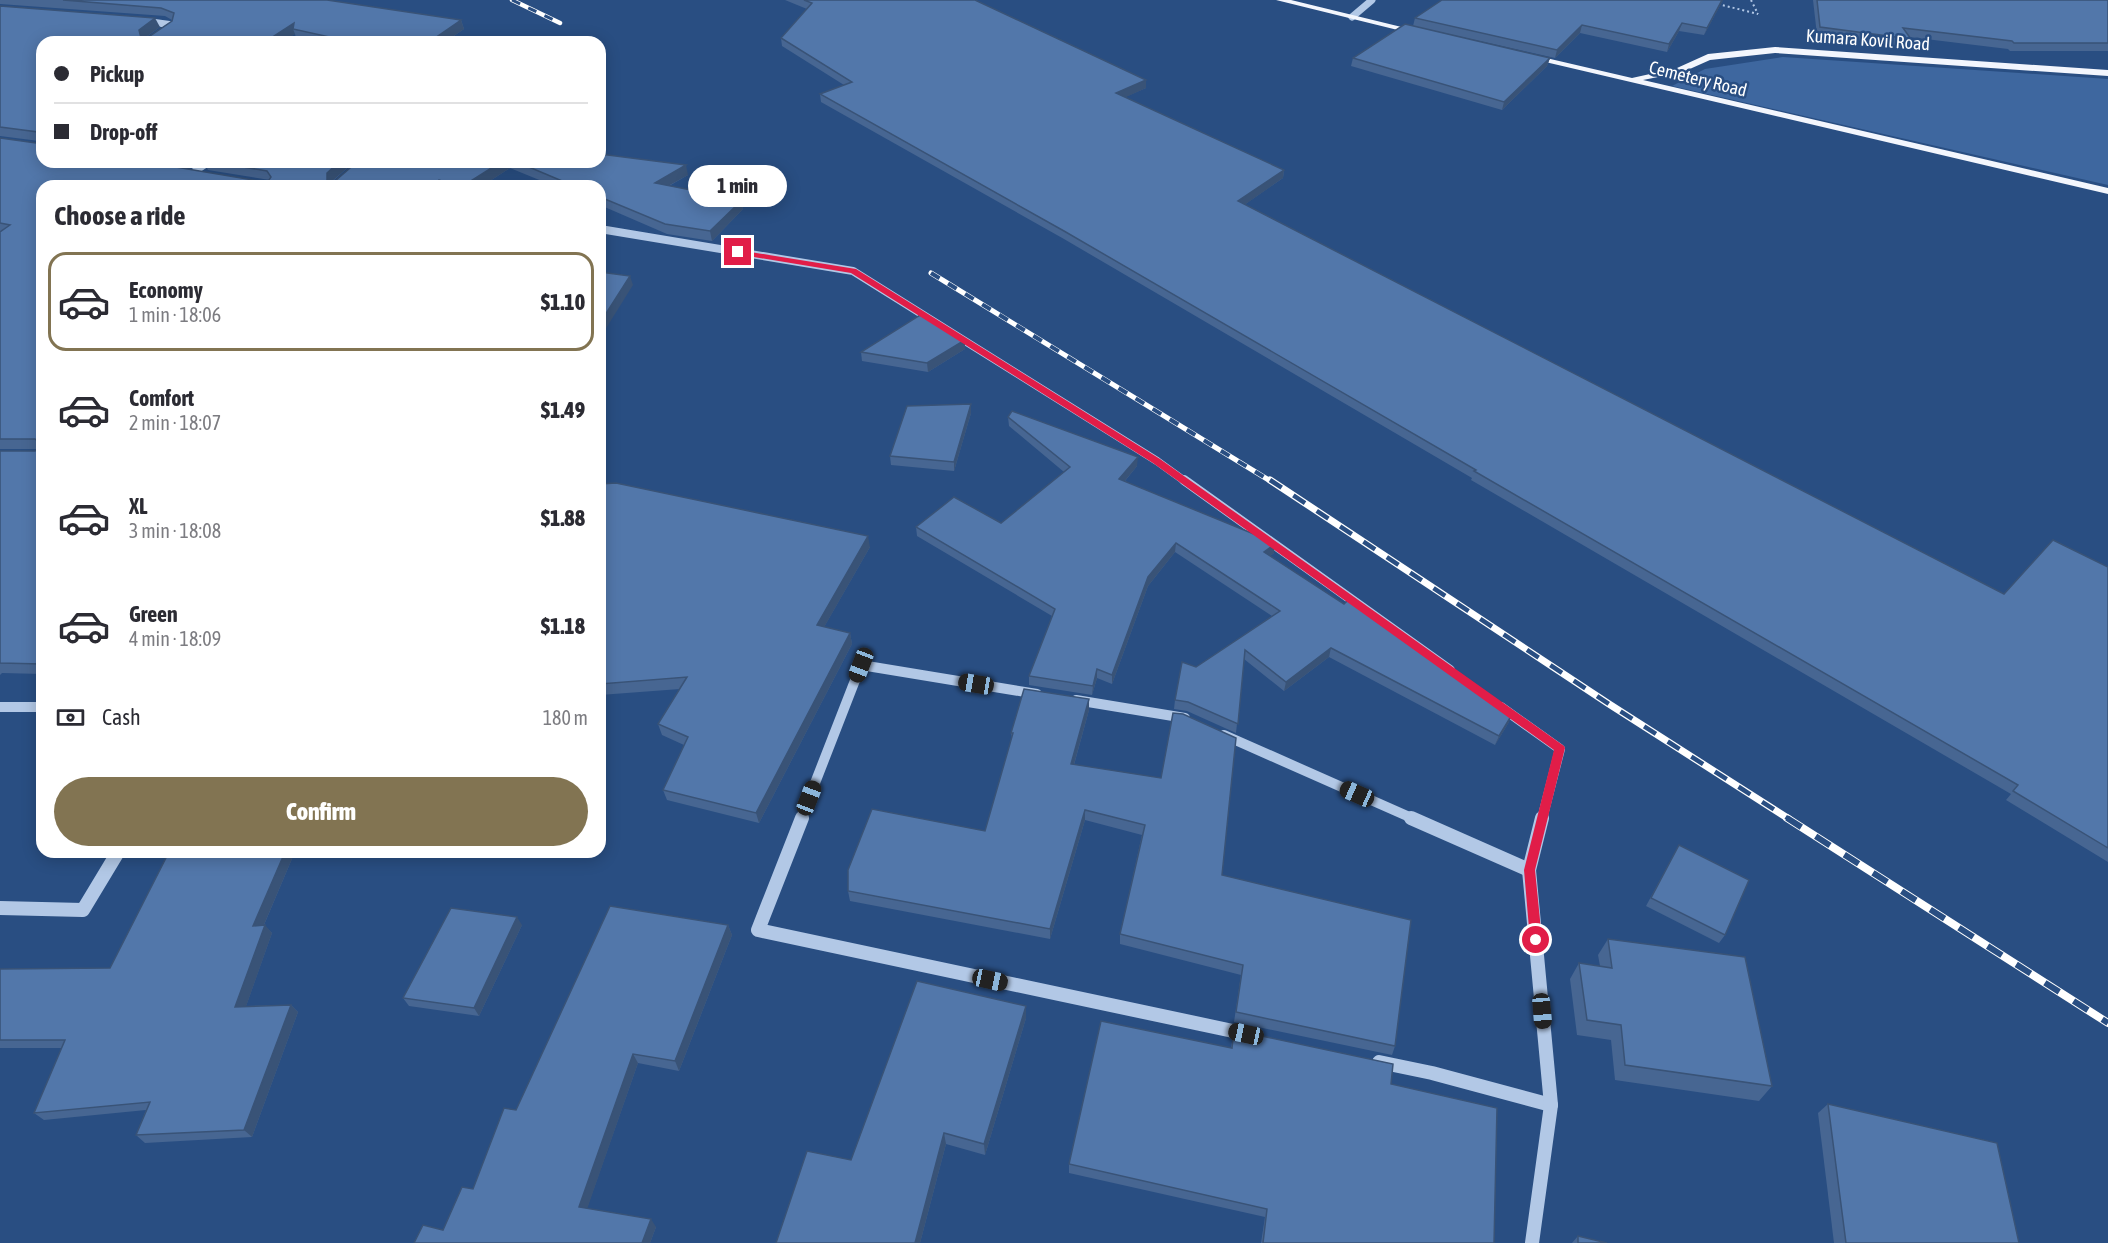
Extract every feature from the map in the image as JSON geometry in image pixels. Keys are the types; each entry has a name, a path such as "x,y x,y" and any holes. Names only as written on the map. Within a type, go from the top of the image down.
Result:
{"main road":[{"path":"1280,0 1433,35"},
{"name":"Kumara Kovil Road","path":"1630,80 1680,70 1708,57 1775,50 2108,73"},
{"name":"Cemetery Road","path":"1514,54 2108,191"}],"street":[{"path":"1352,16 1372,0"},
{"path":"132,20 173,25 157,36"},
{"path":"192,173 200,168"},
{"path":"182,171 203,175"},
{"path":"606,230 853,271 1156,461 1464,680"},
{"path":"1195,722 1184,718 861,665 758,930 1258,1036"},
{"path":"1493,701 1560,748 1529,870 1551,1105 1532,1243"},
{"path":"0,707 36,707"},
{"path":"1217,732 1529,870"},
{"path":"0,908 84,910 114,858"},
{"path":"1362,1058 1432,1073 1551,1105"}],"path":[{"path":"1711,3 1758,14"}],"shaded area":[{"path":"1783,57 2108,79 2108,185 1672,86 1705,69"}],"building":[{"path":"63,0 327,0 461,20 438,36 325,36 293,29 294,23 274,36 150,36 172,21 174,13 161,8"},
{"path":"804,0 975,0 1146,80 1116,93 1284,170 1238,201 2004,594 2053,540 2108,567 2108,848 2013,791 2018,785 1064,231 820,94 852,82 781,38 812,3"},
{"path":"1442,0 1722,0 1707,28 1682,23 1669,44 1582,25 1557,50 1415,18"},
{"path":"1817,0 2108,0 2108,43 2014,43 1903,28 1911,39 1820,27"},
{"path":"0,6 155,18 139,30 140,36 36,36 36,132 0,127"},
{"path":"1405,24 1550,58 1504,102 1353,58"},
{"path":"0,138 36,143 36,168 182,168 253,180 36,180 36,440 0,439 0,232 10,225 0,223"},
{"path":"606,155 686,165 655,183 742,200 710,231 665,224 606,199 606,180 560,180 531,168 606,168"},
{"path":"249,168 332,168 327,173 327,180 269,180 271,177 267,171"},
{"path":"350,168 492,168 472,180 336,180"},
{"path":"606,273 630,276 606,314"},
{"path":"920,315 965,340 927,363 861,352"},
{"path":"971,404 954,462 890,456 907,406"},
{"path":"1012,411 1138,457 1119,479 1271,541 1275,544 1264,552 1344,604 1348,600 1513,713 1499,736 1331,648 1286,682 1245,650 1238,724 1188,702 1175,700 1182,662 1196,667 1280,611 1176,543 1148,577 1112,675 1097,669 1093,686 1029,676 1055,609 916,527 954,497 1001,523 1070,467 1008,417"},
{"path":"0,451 35,451 36,664 0,663"},
{"path":"616,483 868,536 817,625 850,633 756,813 663,790 688,737 658,724 687,677 606,684 606,484"},
{"path":"1024,689 1089,699 1071,764 1161,778 1173,713 1183,714 1236,738 1222,875 1411,920 1395,1046 1236,1012 1243,965 1120,934 1145,825 1085,810 1050,929 848,891 848,870 872,809 985,831"},
{"path":"1679,845 1749,880 1725,935 1651,898"},
{"path":"166,858 282,858 253,926 265,925 235,1007 291,1005 244,1130 136,1135 150,1102 34,1113 65,1040 0,1040 0,969 110,968"},
{"path":"610,906 728,925 675,1061 633,1054 579,1207 651,1219 642,1243 414,1243 423,1225 443,1230 462,1187 473,1189 504,1108 516,1110"},
{"path":"451,908 517,917 474,1008 403,998"},
{"path":"1608,939 1745,957 1772,1086 1625,1065 1621,1025 1587,1020 1579,963 1612,968"},
{"path":"917,981 1026,1006 984,1144 944,1133 915,1243 776,1243 807,1151 851,1160"},
{"path":"1101,1021 1232,1048 1234,1030 1393,1064 1391,1084 1497,1108 1494,1243 1263,1243 1267,1209 1069,1164"},
{"path":"1828,1104 1997,1143 2019,1243 1846,1243"},
{"path":"1578,1236 1607,1243 1578,1243"}],"railway":[{"path":"512,0 560,23"},
{"path":"931,273 1272,482"},
{"path":"1270,480 1609,704 1789,819"},
{"path":"1787,818 2108,1023"}],"route":[{"path":"738,252 853,271 1156,461 1560,748 1529,870 1536,940"}]}
